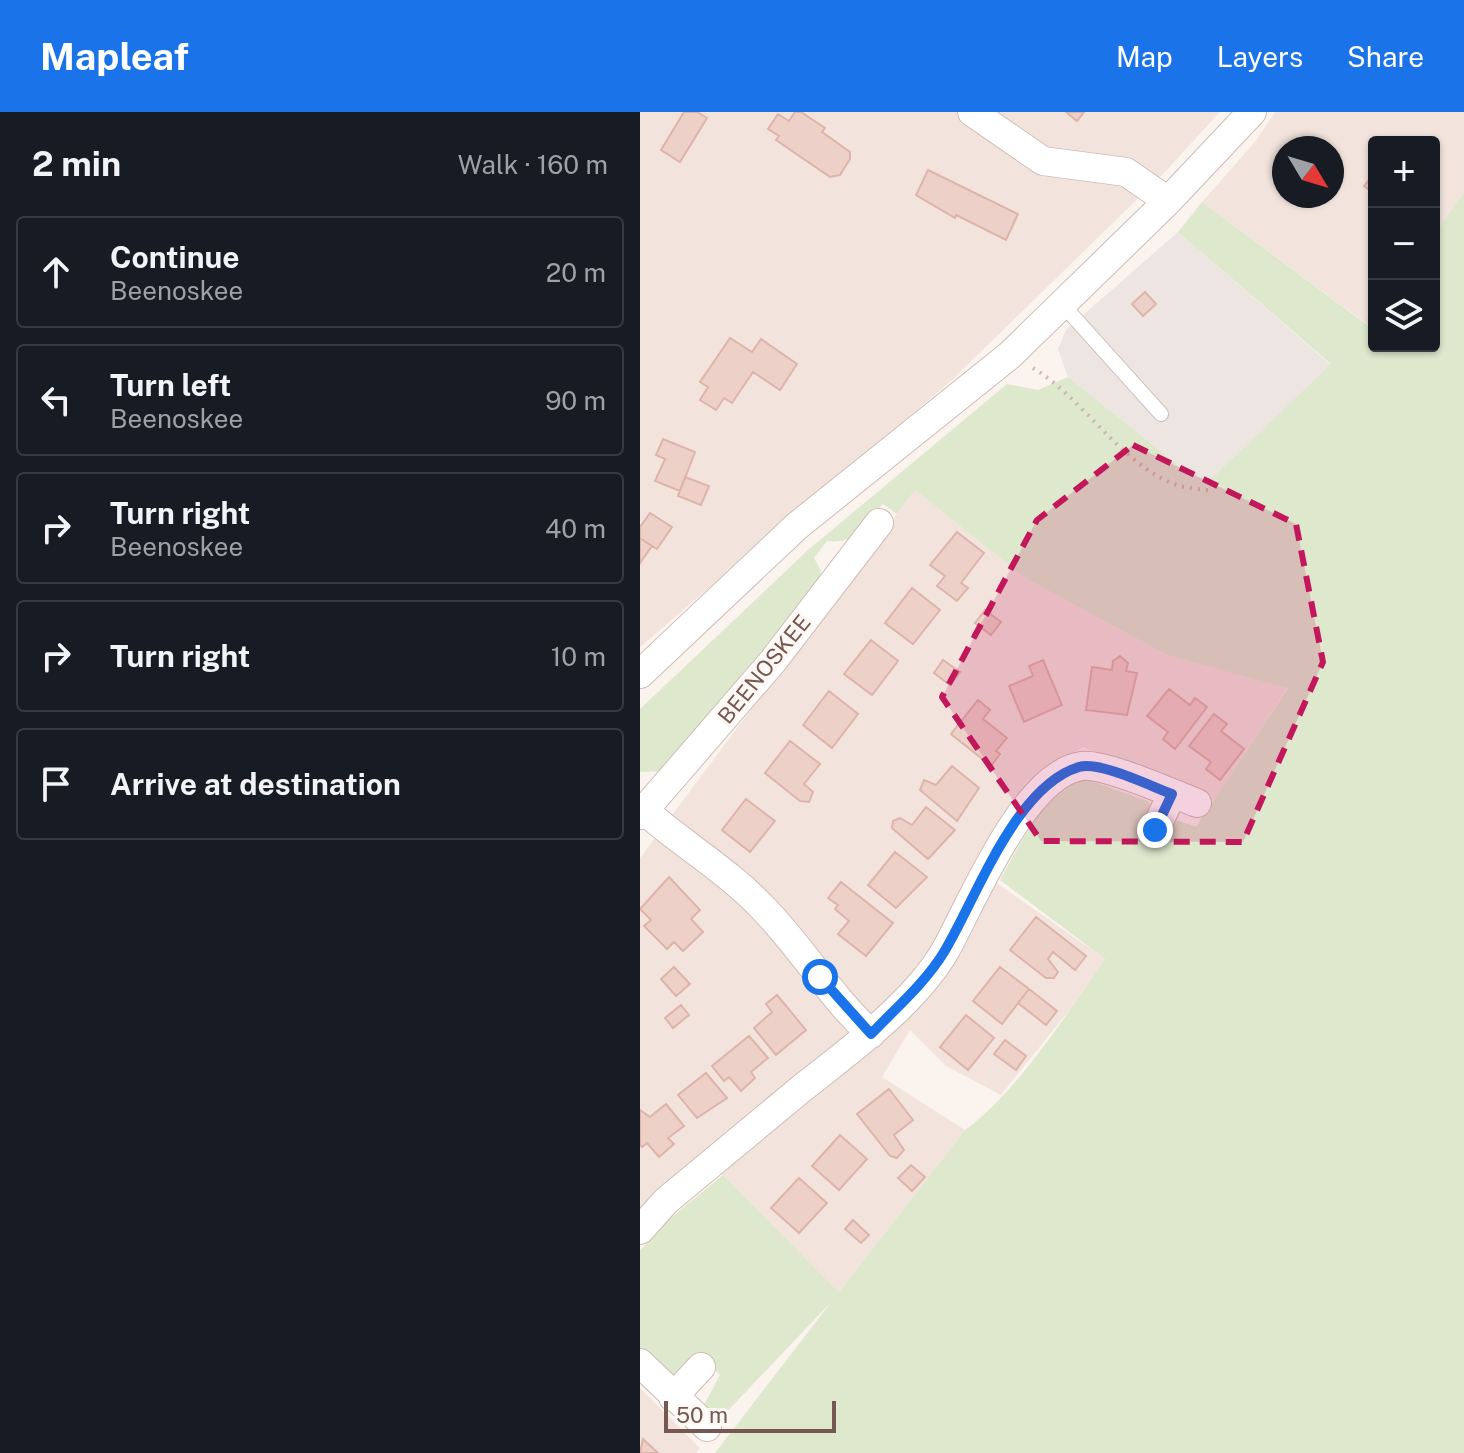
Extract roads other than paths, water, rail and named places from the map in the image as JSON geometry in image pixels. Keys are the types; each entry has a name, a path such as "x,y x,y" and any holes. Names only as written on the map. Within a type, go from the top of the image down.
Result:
{"street":[{"path":"972,112 1043,161 1126,172 1168,201"},
{"path":"640,674 797,526 1010,355 1168,201 1252,112"},
{"name":"BEENOSKEE","path":"871,1034 837,1000 762,907 708,858 641,811 773,661 879,523"},
{"path":"640,1230 666,1201 871,1034 944,953 977,883 1036,795 1057,777 1082,766 1100,768 1185,799 1155,830"},
{"path":"640,1363 707,1427"},
{"path":"673,1397 701,1367"}],"lane":[{"path":"1062,304 1161,414"}]}
